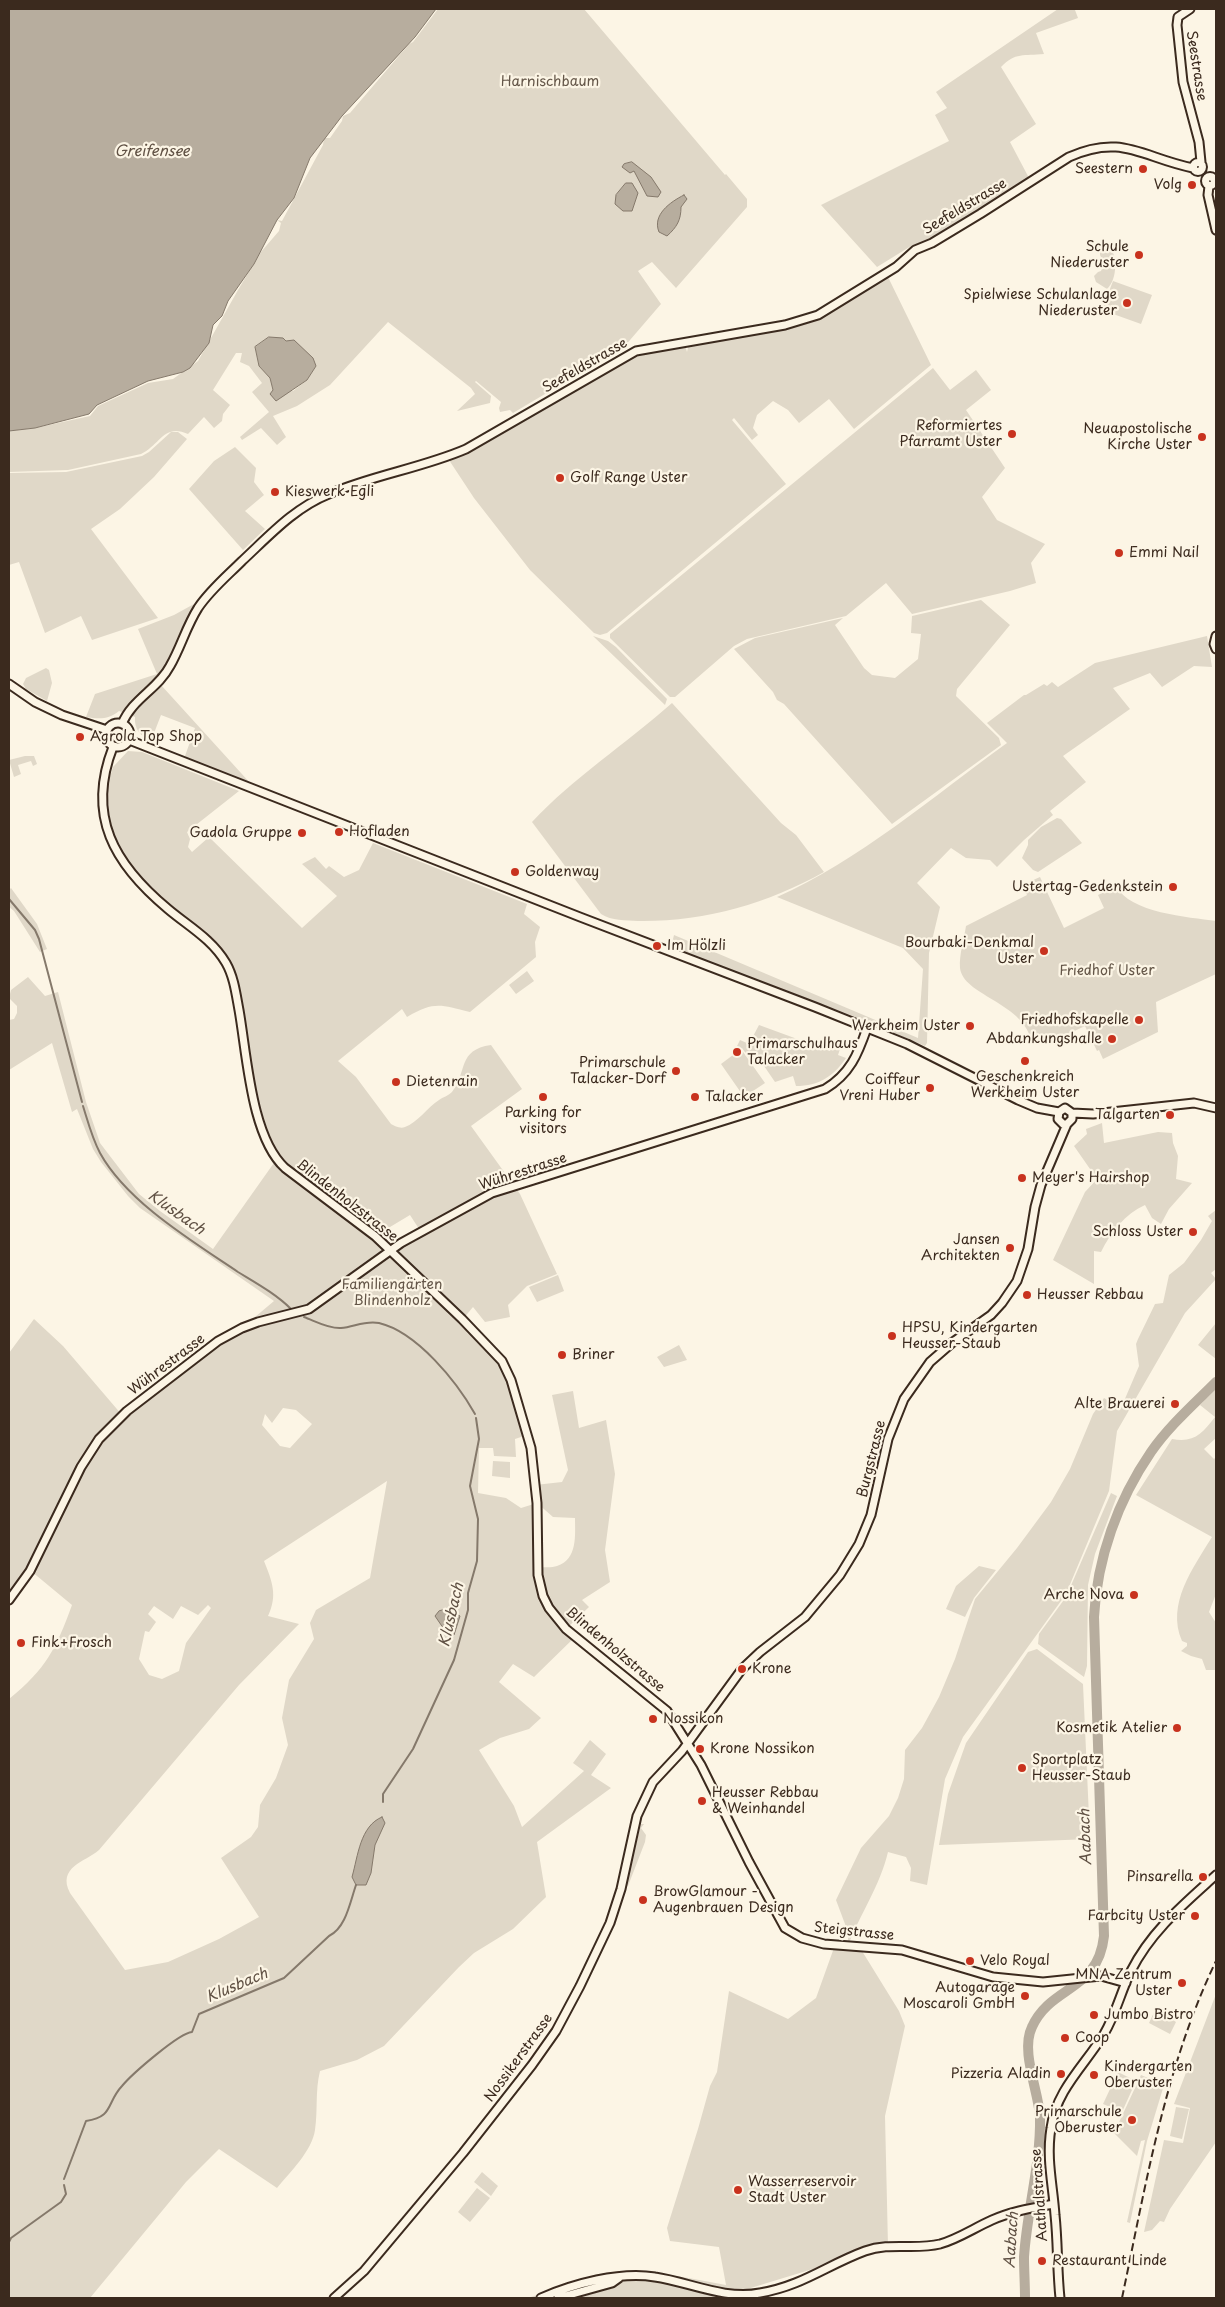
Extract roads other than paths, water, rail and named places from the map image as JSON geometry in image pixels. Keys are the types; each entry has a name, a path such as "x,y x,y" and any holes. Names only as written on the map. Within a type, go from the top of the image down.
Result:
{"street":[{"name":"Seestrasse","path":"1190,9 1178,17 1177,25 1184,82 1199,142 1202,164"},
{"name":"Seefeldstrasse","path":"122,724 132,706 162,679 192,619 209,594 275,530 312,502 347,487 447,458 466,450 636,351 785,325 818,314 896,267 915,250 972,219 1069,157 1082,151 1096,147 1117,146 1194,170"},
{"path":"1207,184 1194,170 1197,163 1202,164 1214,179"},
{"path":"1214,179 1207,178 1207,184 1216,230"},
{"path":"1216,636 1214,644 1216,649"},
{"path":"9,684 35,702 62,716 107,730"},
{"path":"122,724 128,729 129,740 124,746 113,747 107,742 107,730 112,725 122,724"},
{"path":"129,740 868,1028 907,1044 1038,1108 1065,1118 1194,1103 1216,1108"},
{"name":"Blindenholzstrasse","path":"113,747 104,777 102,799 104,818 112,844 128,870 167,908 212,944 226,964 235,989 258,1121 268,1148 276,1160 285,1168 362,1225 391,1251 488,1345 507,1370 532,1455 537,1503 538,1575 543,1596 549,1608 566,1628 667,1711 687,1744"},
{"name":"Wührestrasse","path":"9,1600 33,1566 81,1467 100,1439 122,1416 218,1341 258,1322 309,1309 391,1251 492,1194 825,1089 838,1081 850,1068 868,1028"},
{"name":"Burgstrasse","path":"687,1744 738,1674 760,1652 791,1629 815,1606 833,1585 853,1555 873,1509 889,1434 904,1398 930,1362 953,1342 991,1315 1002,1304 1017,1281 1028,1249 1041,1184 1060,1138 1065,1118"},
{"name":"Steigstrasse","path":"687,1744 701,1765 774,1911 785,1928 792,1934 824,1944 902,1950 994,1977 1043,1982 1092,1976 1110,1977 1126,1982"},
{"name":"Nossikerstrasse","path":"334,2298 364,2271 407,2220 475,2138 545,2047 580,1986 610,1923 642,1804 653,1782 687,1744"},
{"name":"Aathalstrasse","path":"1060,2298 1054,2204 1048,2171 1050,2129 1056,2105 1070,2080 1105,2032 1137,1960 1167,1919 1216,1875"},
{"path":"541,2298 610,2277 646,2276 717,2291 750,2295 764,2293 795,2285 867,2250 888,2246 920,2247 942,2244 992,2220 1026,2208 1054,2204"},
{"path":"558,2298 612,2283 619,2278"}],"water":[{"name":"Greifensee","path":"9,9 436,9 415,37 342,116 310,158 294,198 277,220 254,264 228,301 222,316 213,325 209,343 190,368 183,372 148,381 97,405 89,414 35,428 9,431"},
{"path":"632,162 651,177 661,192 658,197 647,196 634,171 630,173 622,167 624,164"},
{"path":"626,183 632,183 638,193 632,211 623,211 615,204 616,195"},
{"path":"684,195 687,199 681,207 676,226 667,236 659,232 657,226 660,215 668,205"},
{"path":"269,337 283,338 286,341 294,340 313,358 316,366 307,380 276,401 270,394 273,390 270,378 259,366 255,347"},
{"path":"448,1609 460,1616 454,1635 450,1638 435,1616 439,1611"},
{"path":"382,1817 385,1823 375,1845 371,1873 366,1885 356,1885 352,1877 364,1834 375,1821"}],"waterway":[{"name":"Klusbach","path":"9,899 35,930 39,939 82,1102"},
{"name":"Klusbach","path":"83,1106 92,1136 100,1153 126,1188 181,1234 272,1294 291,1309"},
{"name":"Klusbach","path":"304,1317 336,1328 374,1322 393,1328 421,1347 434,1360 458,1388 475,1414"},
{"name":"Aabach","path":"1025,2298 1024,2257 1040,2135 1039,2107 1029,2059 1029,2037 1040,2013 1050,2003 1084,1978 1093,1968 1100,1954 1104,1936 1094,1617 1100,1573 1111,1530 1139,1470 1166,1433 1216,1382"},
{"name":"Klusbach","path":"383,1802 383,1794 413,1749 454,1660 468,1610 468,1593 477,1561 478,1519 470,1486 479,1439 476,1418"},
{"name":"Klusbach","path":"64,2179 86,2121 95,2119 105,2113 117,2092 127,2080 167,2046 192,2032 199,2014 284,1978 340,1927 347,1914 356,1885"},
{"name":"Klusbach","path":"9,2242 11,2238 61,2202 66,2194 64,2185"}],"railway":[{"path":"1122,2298 1149,2169 1170,2084 1198,2001 1216,1961"}],"place":[{"name":"Seestern","path":"1143,169"},
{"name":"Volg","path":"1192,185"},
{"name":"Schule Niederuster","path":"1139,255"},
{"name":"Spielwiese Schulanlage Niederuster","path":"1127,303"},
{"name":"Reformiertes Pfarramt Uster","path":"1012,434"},
{"name":"Neuapostolische Kirche Uster","path":"1202,437"},
{"name":"Golf Range Uster","path":"560,478"},
{"name":"Kieswerk Egli","path":"275,492"},
{"name":"Emmi Nail","path":"1119,553"},
{"name":"Agrola Top Shop","path":"80,737"},
{"name":"Hofladen","path":"339,832"},
{"name":"Gadola Gruppe","path":"302,833"},
{"name":"Goldenway","path":"515,872"},
{"name":"Ustertag-Gedenkstein","path":"1173,887"},
{"name":"Im Hölzli","path":"657,946"},
{"name":"Bourbaki-Denkmal Uster","path":"1044,951"},
{"name":"Friedhofskapelle","path":"1139,1020"},
{"name":"Werkheim Uster","path":"970,1026"},
{"name":"Abdankungshalle","path":"1112,1039"},
{"name":"Primarschulhaus Talacker","path":"737,1052"},
{"name":"Geschenkreich Werkheim Uster","path":"1025,1061"},
{"name":"Primarschule Talacker-Dorf","path":"676,1071"},
{"name":"Dietenrain","path":"396,1082"},
{"name":"Coiffeur Vreni Huber","path":"930,1088"},
{"name":"Parking for visitors","path":"543,1097"},
{"name":"Talacker","path":"695,1097"},
{"name":"Talgarten","path":"1170,1115"},
{"name":"Meyer's Hairshop","path":"1022,1178"},
{"name":"Schloss Uster","path":"1193,1232"},
{"name":"Jansen Architekten","path":"1010,1248"},
{"name":"Heusser Rebbau","path":"1027,1295"},
{"name":"HPSU, Kindergarten Heusser-Staub","path":"892,1336"},
{"name":"Briner","path":"562,1355"},
{"name":"Alte Brauerei","path":"1175,1404"},
{"name":"Arche Nova","path":"1134,1595"},
{"name":"Fink+Frosch","path":"21,1643"},
{"name":"Krone","path":"742,1669"},
{"name":"Nossikon","path":"653,1719"},
{"name":"Kosmetik Atelier","path":"1177,1728"},
{"name":"Krone Nossikon","path":"700,1749"},
{"name":"Sportplatz Heusser-Staub","path":"1022,1768"},
{"name":"Heusser Rebbau & Weinhandel","path":"702,1801"},
{"name":"Pinsarella","path":"1203,1877"},
{"name":"BrowGlamour - Augenbrauen Design","path":"643,1900"},
{"name":"Farbcity Uster","path":"1195,1916"},
{"name":"Velo Royal","path":"970,1961"},
{"name":"MNA Zentrum Uster","path":"1182,1983"},
{"name":"Autogarage Moscaroli GmbH","path":"1025,1996"},
{"name":"Jumbo Bistro","path":"1094,2015"},
{"name":"Coop","path":"1065,2038"},
{"name":"Pizzeria Aladin","path":"1061,2074"},
{"name":"Kindergarten Oberuster","path":"1094,2075"},
{"name":"Primarschule Oberuster","path":"1132,2120"},
{"name":"Wasserreservoir Stadt Uster","path":"738,2190"},
{"name":"Restaurant Linde","path":"1042,2261"}],"park label":[{"name":"Harnischbaum","path":"550,82"},
{"name":"Friedhof Uster","path":"1107,971"},
{"name":"Familiengärten Blindenholz","path":"392,1294"}]}
